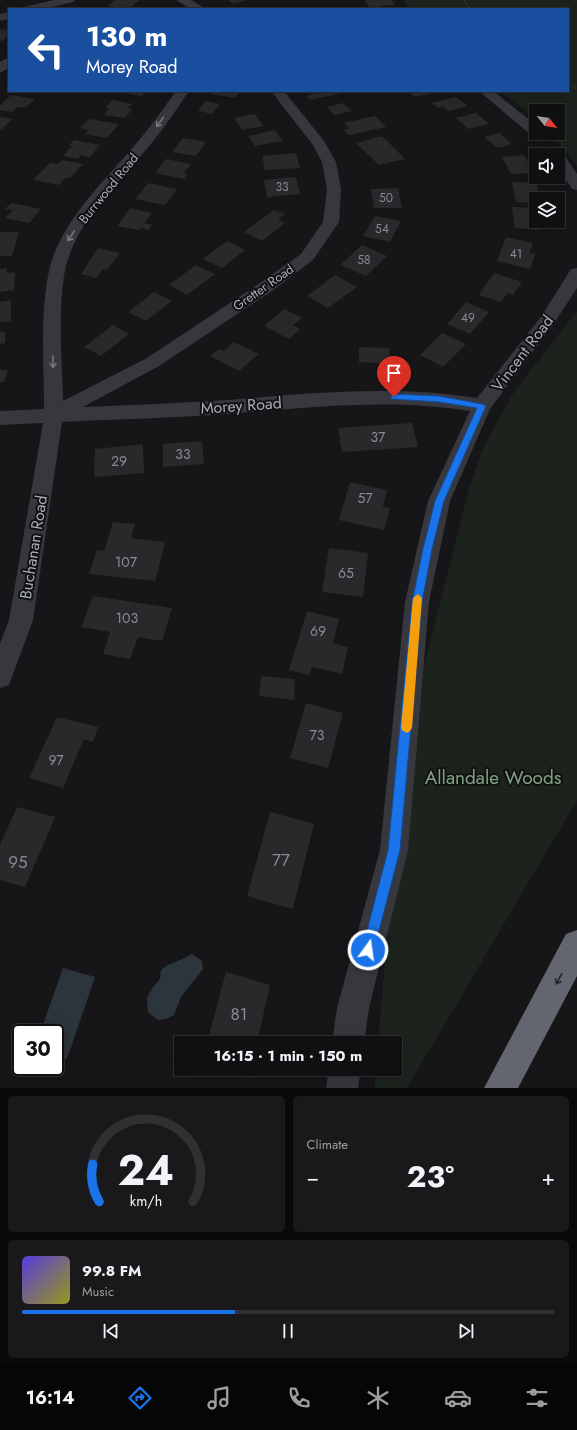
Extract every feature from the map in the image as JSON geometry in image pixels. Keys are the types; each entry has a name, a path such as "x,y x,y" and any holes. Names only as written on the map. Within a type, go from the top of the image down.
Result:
{"highway":[{"path":"500,1088 577,945"}],"street":[{"path":"33,8 69,0"},
{"path":"72,8 82,0"},
{"path":"182,0 198,8"},
{"path":"0,69 8,62"},
{"name":"Burrwood Road","path":"54,414 53,321 56,275 66,244 89,207 146,141 182,92"},
{"name":"Gretter Road","path":"54,414 153,362 266,287 307,257 331,222 334,188 329,162 319,144 278,92"},
{"path":"487,92 529,127"},
{"path":"543,140 551,148"},
{"path":"565,166 577,186"},
{"name":"Vincent Road","path":"349,1036 353,1008 394,850 417,602 440,501 482,406 546,321 577,273"},
{"name":"Morey Road","path":"0,418 54,414 212,408 355,397 407,396 439,399 482,406"},
{"name":"Buchanan Road","path":"0,677 21,620 54,414"},
{"path":"342,1088 343,1076"}],"path":[{"path":"569,82 577,90"}],"green space":[{"path":"403,0 577,0 577,166 565,151 565,148 563,148 557,140 565,140 565,104 529,104 529,114 501,92 569,92 569,8 409,8"},
{"name":"Allandale Woods","path":"577,311 577,800 407,1088 375,1088 375,1076 402,1076 402,1036 379,1036 392,887 423,669 469,489 483,448 514,392"}],"shaded area":[{"path":"192,954 202,961 203,969 181,997 174,1015 166,1019 158,1020 148,1012 147,998 153,987 160,979 161,970 168,965"},
{"path":"63,968 95,977 67,1059 64,1058 64,1024 43,1024"}],"building":[{"path":"115,0 140,0 129,8 107,6"},
{"path":"228,0 247,0 234,4"},
{"path":"364,0 392,0 395,5 381,6 382,8 370,8"},
{"path":"0,29 8,30 8,36 0,41"},
{"path":"120,92 147,92 141,96"},
{"path":"212,92 239,92 235,98 211,94"},
{"path":"311,92 347,92 310,100 306,96 314,94"},
{"path":"409,92 437,92 415,97"},
{"path":"11,95 35,99 25,108 17,107 12,112 0,110 0,105"},
{"path":"456,97 468,106 448,111 443,107 438,108 431,103"},
{"path":"112,100 132,104 128,108 133,109 124,118 104,115 109,109 105,108"},
{"path":"206,101 220,104 212,114 198,111"},
{"path":"343,103 352,111 335,115 326,107"},
{"path":"476,113 489,124 468,129 456,118"},
{"path":"255,114 263,126 242,130 234,118"},
{"path":"375,116 386,127 349,135 343,130 350,129 344,123"},
{"path":"0,117 12,119 1,130 0,129"},
{"path":"89,119 119,124 107,138 85,134 89,130 80,128"},
{"path":"275,130 283,141 255,146 248,136"},
{"path":"499,133 512,144 498,148 484,137"},
{"path":"382,136 405,159 379,165 356,143"},
{"path":"183,138 206,142 196,156 172,152"},
{"path":"74,140 100,145 90,157 81,155 78,159 63,156 72,146 69,145"},
{"path":"296,153 300,168 265,170 262,156"},
{"path":"524,155 529,164 529,173 511,174 502,157"},
{"path":"166,159 191,164 184,173 187,174 184,179 155,173"},
{"path":"62,160 83,164 70,178 66,177 59,185 33,180 50,163 58,164"},
{"path":"296,177 300,194 267,197 264,180"},
{"path":"512,182 536,184 538,192 529,192 529,203 516,202"},
{"path":"148,183 177,189 165,205 135,199"},
{"path":"398,188 402,208 374,208 371,189"},
{"path":"11,203 41,209 29,223 5,218 13,210 5,209"},
{"path":"512,207 529,208 529,228 540,228 540,230 515,228"},
{"path":"130,208 152,213 144,223 152,225 149,230 140,228 139,230 117,226"},
{"path":"274,210 285,214 278,219 285,223 262,241 244,232"},
{"path":"375,216 401,221 390,242 363,236"},
{"path":"0,232 19,232 12,256 0,256"},
{"path":"506,237 533,243 529,253 535,254 530,269 497,261"},
{"path":"227,241 245,250 222,268 203,259"},
{"path":"362,245 387,256 366,276 340,265"},
{"path":"98,248 120,253 107,270 103,269 96,278 81,274"},
{"path":"196,265 215,274 187,295 169,285"},
{"path":"7,268 7,273 15,272 14,290 0,292 0,269"},
{"path":"494,273 522,282 513,295 507,293 501,302 479,295"},
{"path":"335,275 357,287 328,308 307,296"},
{"path":"154,292 172,301 146,321 128,312"},
{"path":"11,300 11,321 0,322 0,302"},
{"path":"466,302 489,312 470,334 447,324"},
{"path":"284,309 302,318 293,325 300,329 289,339 264,326"},
{"path":"113,325 129,334 101,356 84,347"},
{"path":"5,331 5,343 0,344 0,332"},
{"path":"442,333 466,344 443,367 420,355"},
{"path":"234,342 259,354 239,371 210,356 219,349 224,351"},
{"path":"359,347 389,348 390,364 359,362"},
{"path":"0,370 8,370 4,382 0,382"},
{"path":"412,423 418,447 342,452 338,428"},
{"path":"202,441 204,464 163,467 163,444"},
{"path":"143,444 144,473 94,477 95,449"},
{"path":"350,482 387,490 383,507 390,508 384,530 339,520"},
{"path":"113,522 135,524 131,538 165,542 155,581 89,574 97,550 104,551"},
{"path":"329,548 368,553 363,597 322,592"},
{"path":"93,596 172,608 162,641 138,637 130,659 103,654 110,632 81,627"},
{"path":"307,611 339,619 333,643 348,647 342,674 312,667 309,675 289,670"},
{"path":"261,676 295,679 294,700 259,696"},
{"path":"306,703 343,713 328,768 290,758"},
{"path":"57,717 98,727 93,742 84,739 63,788 29,778"},
{"path":"17,807 55,817 25,887 0,880 0,845"},
{"path":"270,812 314,824 293,909 247,896"},
{"path":"226,972 270,985 259,1036 209,1036"}],"slow traffic":[{"path":"407,728 418,598"}],"route":[{"path":"368,950 394,850 404,757 417,602 428,549 440,501 482,406 439,399 407,396 394,397"}]}
